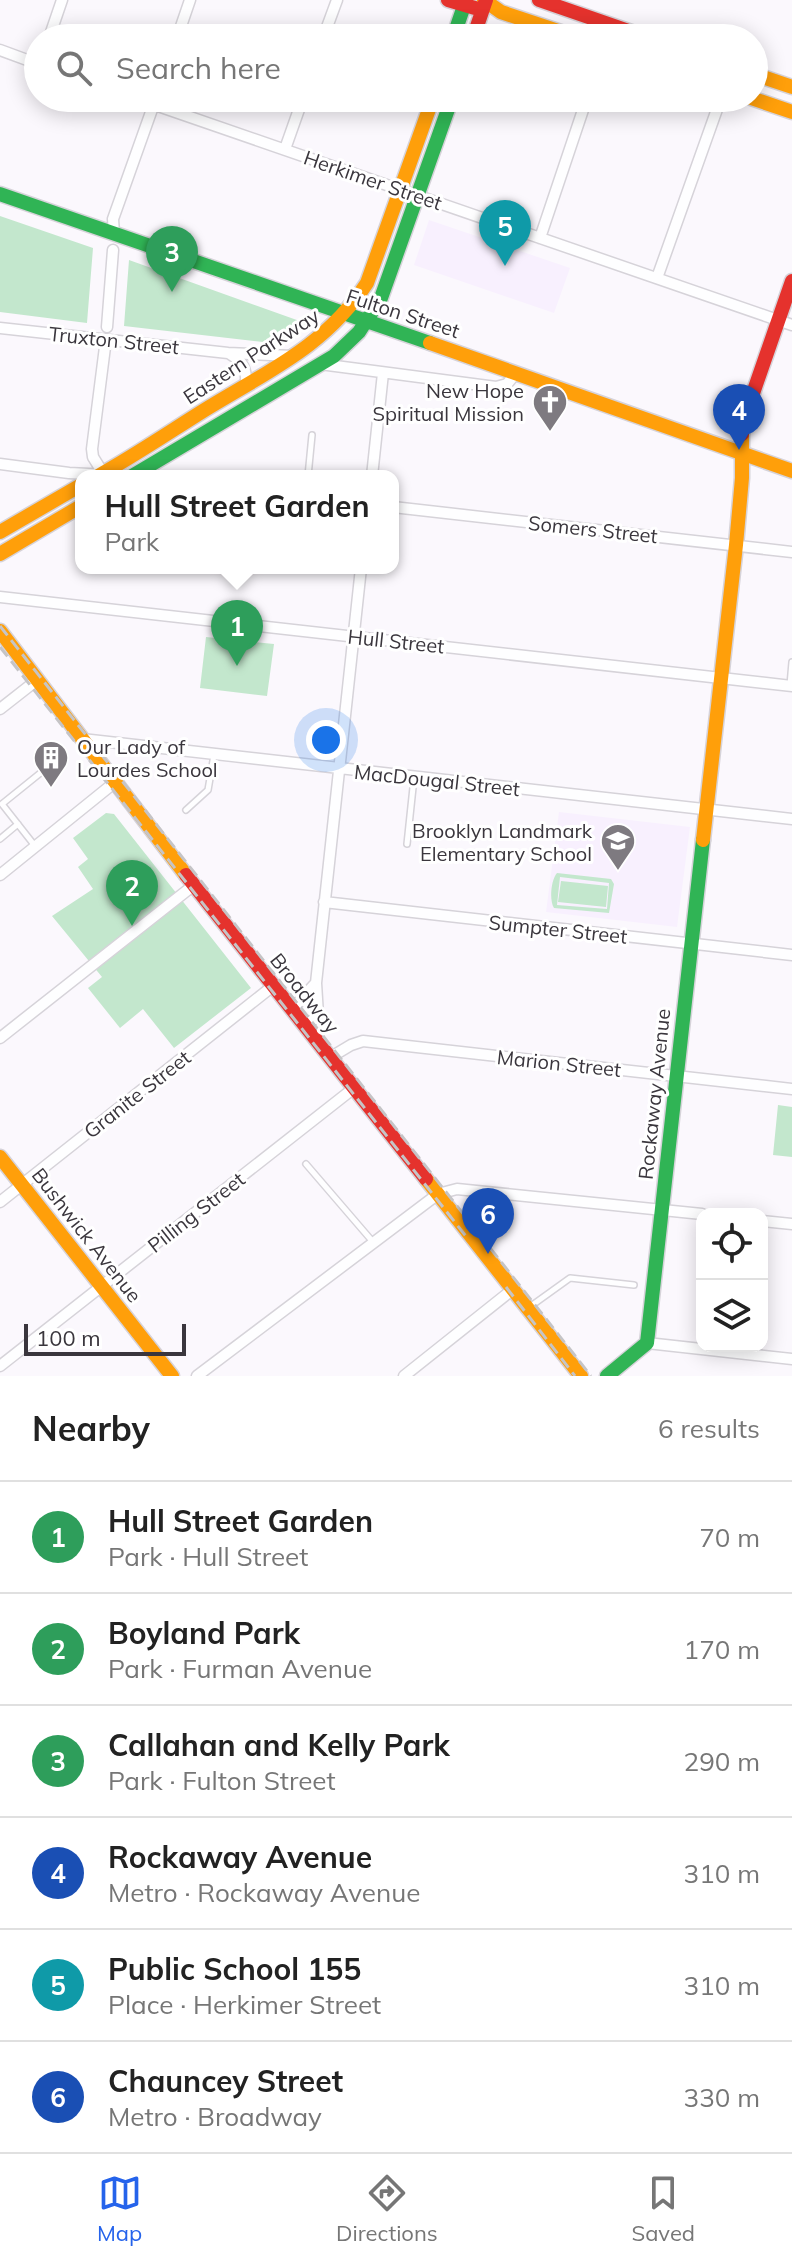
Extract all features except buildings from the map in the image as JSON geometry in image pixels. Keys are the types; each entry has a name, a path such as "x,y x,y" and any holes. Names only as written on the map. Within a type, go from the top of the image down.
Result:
{"main road":[{"path":"448,0 485,3 537,24"},
{"path":"539,0 608,24"},
{"path":"458,24 465,2"},
{"path":"478,24 485,3"},
{"path":"768,79 792,87"},
{"path":"768,104 792,112"},
{"name":"Eastern Parkway","path":"108,470 315,343 345,315 367,283 428,112"},
{"name":"Eastern Parkway","path":"141,470 342,349 367,322 385,291 447,112"},
{"name":"Fulton Street","path":"0,194 792,471"},
{"name":"Rockaway Avenue","path":"647,1343 736,545 742,478 742,425 785,323 792,281"},
{"path":"0,532 75,488"},
{"path":"0,554 75,510"},
{"name":"Broadway","path":"0,631 114,783 581,1376"},
{"name":"Bushwick Avenue","path":"0,1157 172,1376"},
{"path":"607,1376 647,1343"}],"street":[{"path":"54,24 62,0"},
{"path":"182,24 190,0"},
{"path":"328,24 337,0"},
{"path":"0,50 24,59"},
{"path":"114,234 113,219 151,112"},
{"name":"Herkimer Street","path":"185,112 785,323"},
{"path":"285,149 298,112"},
{"path":"540,238 582,112"},
{"path":"657,278 716,112"},
{"path":"107,327 113,250"},
{"name":"Truxton Street","path":"0,328 228,353 293,356"},
{"path":"98,470 92,449 106,339"},
{"path":"228,353 242,362 246,385"},
{"path":"318,364 496,387 507,384 516,373"},
{"path":"373,470 383,373"},
{"path":"0,464 75,473"},
{"name":"Somers Street","path":"399,508 792,552"},
{"path":"306,1026 318,1015 316,983 360,574"},
{"name":"Hull Street","path":"0,597 791,686"},
{"path":"0,709 37,680"},
{"name":"MacDougal Street","path":"82,739 792,819"},
{"path":"0,875 114,783"},
{"path":"0,1038 194,885"},
{"name":"Sumpter Street","path":"324,902 792,955"},
{"path":"292,1009 316,983"},
{"name":"Granite Street","path":"0,1202 273,986"},
{"name":"Marion Street","path":"331,1057 363,1041 792,1089"},
{"name":"Pilling Street","path":"0,1366 354,1088"},
{"path":"197,1376 438,1194 457,1189 696,1213"},
{"path":"768,1222 792,1224"},
{"path":"404,1376 512,1290"},
{"path":"647,1343 792,1359"}],"lane":[{"path":"309,470 312,435"},
{"path":"791,686 792,662"},
{"path":"186,810 208,790 214,755"},
{"path":"36,846 1,805 59,758"},
{"path":"407,844 414,778"},
{"path":"0,839 18,824"},
{"path":"306,1164 373,1243"},
{"path":"527,1309 570,1278 634,1285"}],"shaded area":[{"path":"429,220 570,268 554,313 414,265"},
{"name":"Brooklyn Landmark Elementary School","path":"559,812 690,827 677,927 546,912"}],"green space":[{"path":"0,216 93,248 87,323 0,312"},
{"path":"129,260 308,324 281,344 124,326"},
{"path":"206,637 274,644 267,696 200,688"},
{"path":"106,813 114,814 251,988 174,1048 143,1009 120,1028 88,988 102,977 52,916 93,889 78,867 88,859 73,838"},
{"path":"557,873 611,879 614,884 609,913 554,908 551,895","holes":["560,877 609,883 607,909 557,905"]},
{"path":"561,881 608,886 606,907 558,902"},
{"path":"778,1105 792,1107 792,1157 773,1155"}],"railway":[{"path":"0,626 591,1376"},
{"path":"0,647 469,1240"},
{"path":"506,1287 575,1376"}],"traffic: fast":[{"path":"458,24 466,0"},
{"path":"142,470 334,356 359,332 381,298 447,112"},
{"path":"0,194 430,343"},
{"path":"607,1376 647,1343 703,840"}],"traffic: slow":[{"path":"484,0 501,12 537,24"},
{"path":"768,79 792,87"},
{"path":"768,104 792,112"},
{"path":"108,470 272,370 333,325 367,283 428,112"},
{"path":"430,343 792,471"},
{"path":"703,840 736,545 742,434"},
{"path":"0,532 75,488"},
{"path":"0,554 75,510"},
{"path":"0,631 186,875"},
{"path":"0,1157 172,1376"},
{"path":"426,1179 581,1376"}],"traffic: jam":[{"path":"448,0 475,8"},
{"path":"478,24 486,0"},
{"path":"539,0 608,24"},
{"path":"742,434 742,425 792,281"},
{"path":"186,875 426,1179"}],"place":[{"name":"Public School 155","path":"505,266"},
{"name":"Callahan and Kelly Park","path":"172,292"},
{"name":"New Hope Spiritual Mission","path":"550,433"},
{"name":"Rockaway Avenue","path":"739,450"},
{"name":"Hull Street Garden","path":"237,666"},
{"name":"Our Lady of Lourdes School","path":"51,789"},
{"name":"Brooklyn Landmark Elementary School","path":"618,872"},
{"name":"Boyland Park","path":"132,926"},
{"name":"Chauncey Street","path":"488,1254"}]}
